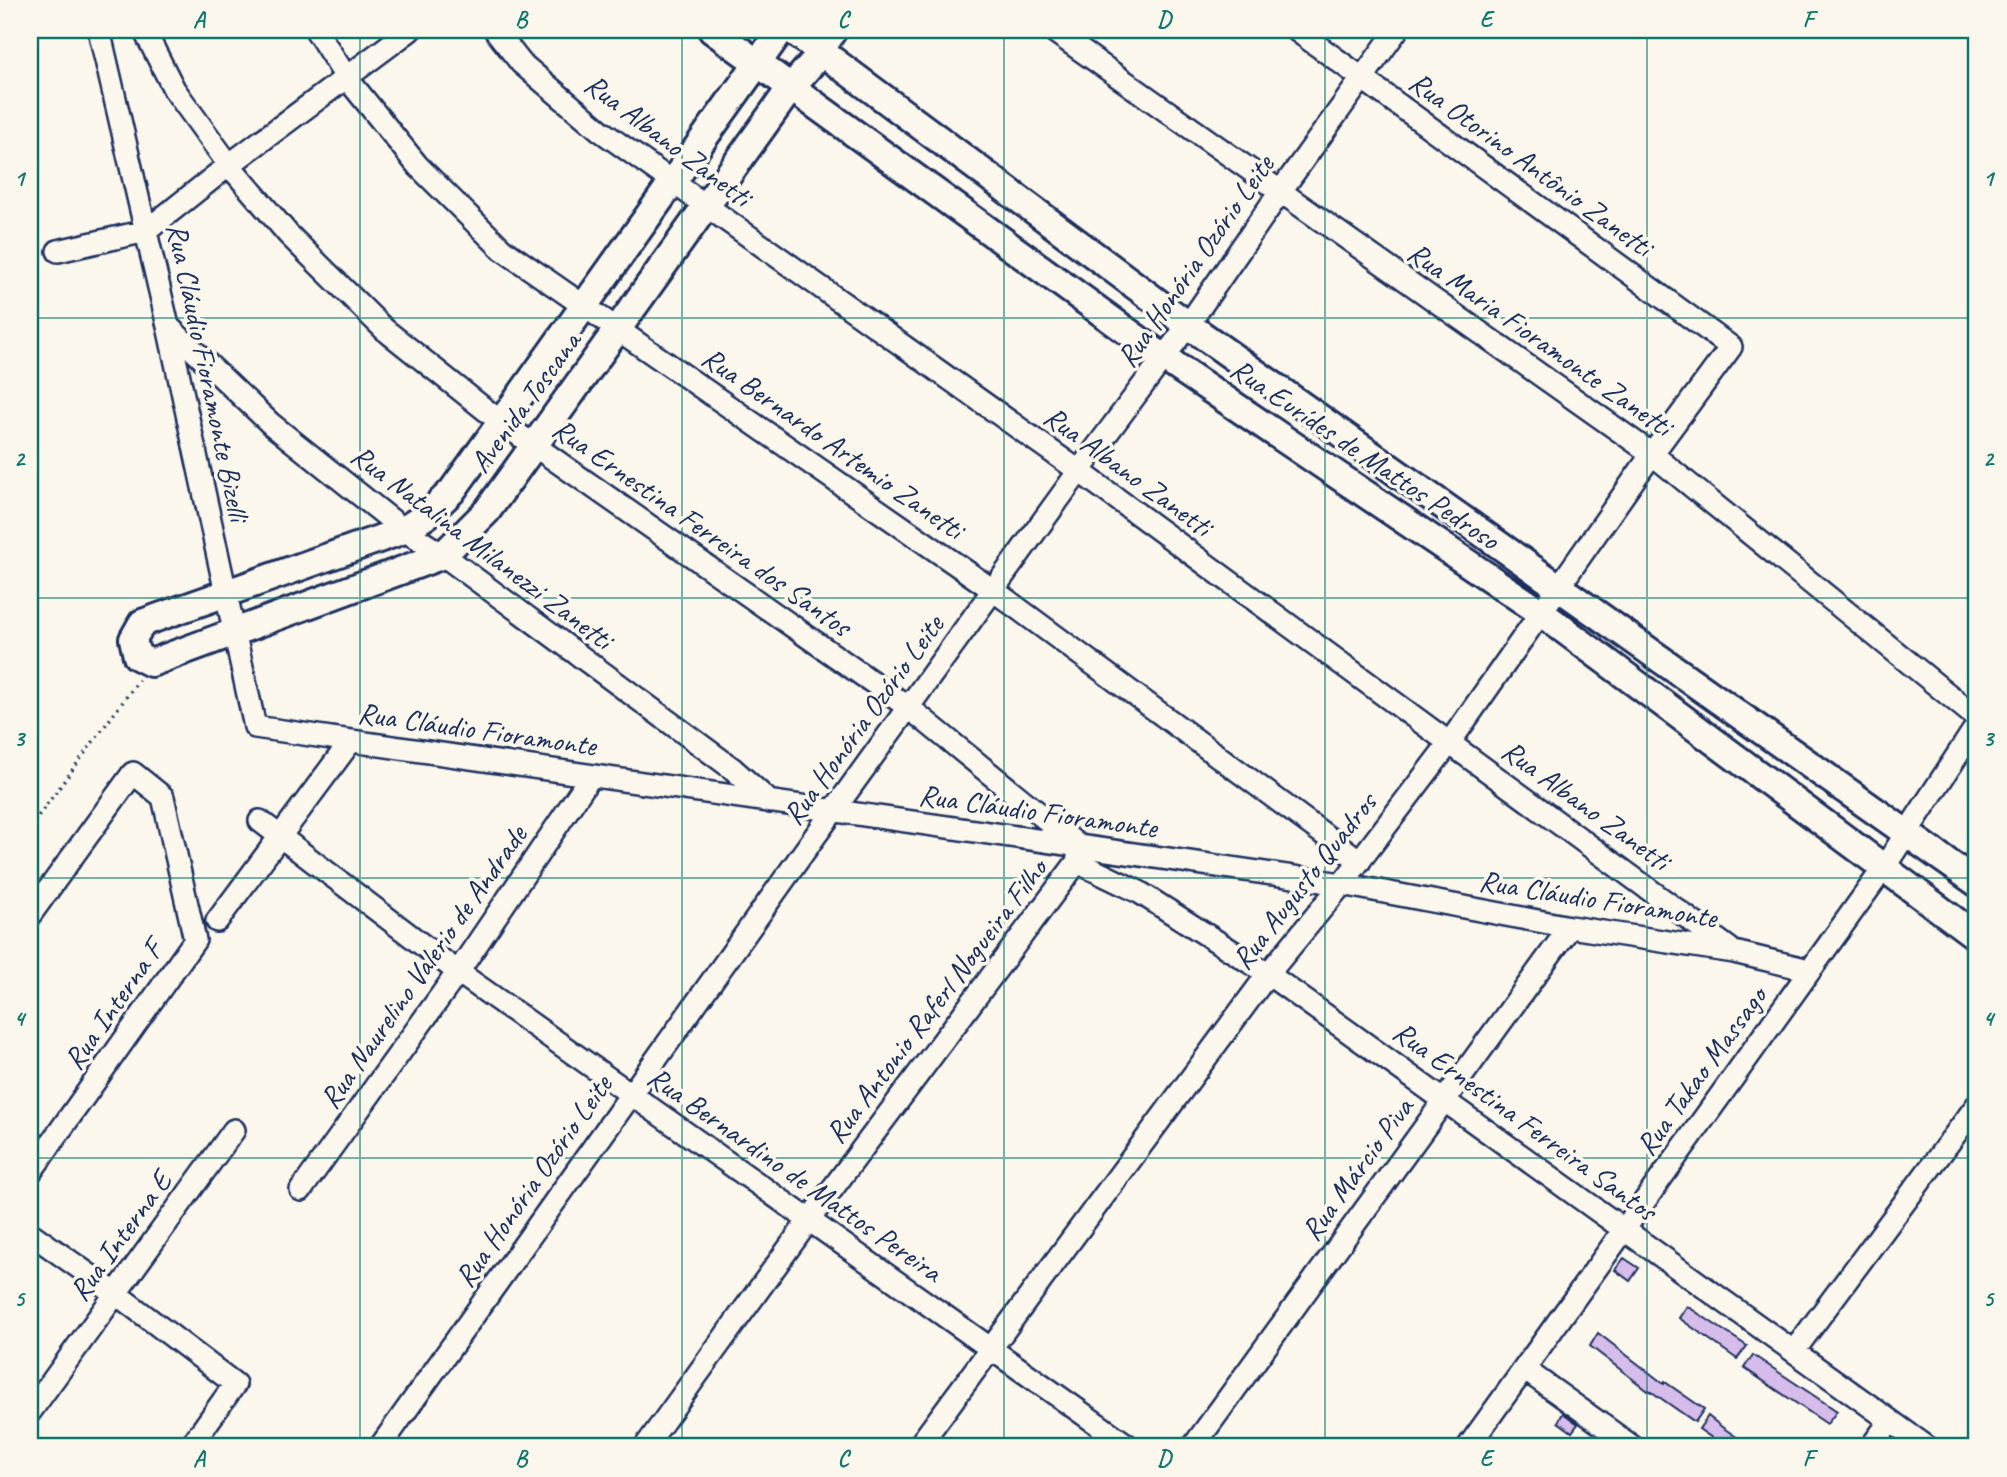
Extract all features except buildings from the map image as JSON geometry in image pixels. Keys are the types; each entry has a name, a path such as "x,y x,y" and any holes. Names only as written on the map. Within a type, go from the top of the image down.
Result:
{"street":[{"name":"Rua Cláudio Fioramonte Bizelli","path":"99,30 168,326 255,727"},
{"name":"Rua Ernestina Ferreira dos Santos","path":"144,30 174,89 229,165 288,234 384,329 502,423 908,707 1079,855"},
{"name":"Rua Bernardo Artemio Zanetti","path":"316,30 346,77 418,166 502,249 993,590 1360,860"},
{"path":"58,251 146,231 229,165 410,30"},
{"name":"Rua Albano Zanetti","path":"495,30 521,63 601,131 1079,471 1734,952"},
{"name":"Rua Eurídes de Mattos Pedroso","path":"712,30 1164,358 1540,612 1977,937"},
{"name":"Avenida Toscana","path":"781,30 452,491 427,515 404,530 142,623 133,639 137,656 151,663 443,555 487,511 792,86 838,30"},
{"name":"Rua Eurídes de Mattos Pedroso","path":"792,30 1188,325 1977,883"},
{"name":"Rua Maria Fioramonte Zanetti","path":"1052,30 1652,454 1977,718"},
{"name":"Rua Otorino Antônio Zanetti","path":"1296,30 1731,346"},
{"name":"Rua Honória Ozório Leite","path":"380,1447 833,811 1188,325 1280,192 1398,30"},
{"name":"Rua Natalina Milanezzi Zanetti","path":"168,326 271,424 404,530 443,555 722,761 771,802"},
{"name":"Rua Augusto Quadros","path":"918,1447 1268,974 1342,884 1450,742 1731,346"},
{"name":"Rua Takao Massago","path":"1468,1447 1883,869 1977,725"},
{"name":"Rua Cláudio Fioramonte","path":"255,727 833,811 1079,855 1342,884 1570,927 1734,952 1809,970"},
{"path":"217,920 351,741"},
{"name":"Rua Interna F","path":"30,915 133,773 163,797 195,940 30,1173"},
{"name":"Rua Naurelino Valerio de Andrade","path":"301,1191 458,972 591,776"},
{"name":"Rua Bernardino de Mattos Pereira","path":"260,821 458,972 1130,1447"},
{"name":"Rua Ernestina Ferreira Santos","path":"1079,855 1268,974 1927,1447"},
{"name":"Rua Antonio Raferl Nogueira Filho","path":"645,1447 1079,855"},
{"name":"Rua Márcio Piva","path":"1194,1447 1570,927"},
{"path":"1794,1351 1977,1105"},
{"name":"Rua Interna E","path":"30,1412 234,1129"},
{"path":"30,1233 115,1293 235,1384 190,1447"},
{"path":"1524,1368 1633,1447"},
{"path":"1871,1447 1890,1421"}],"path":[{"path":"30,827 151,663"}]}
